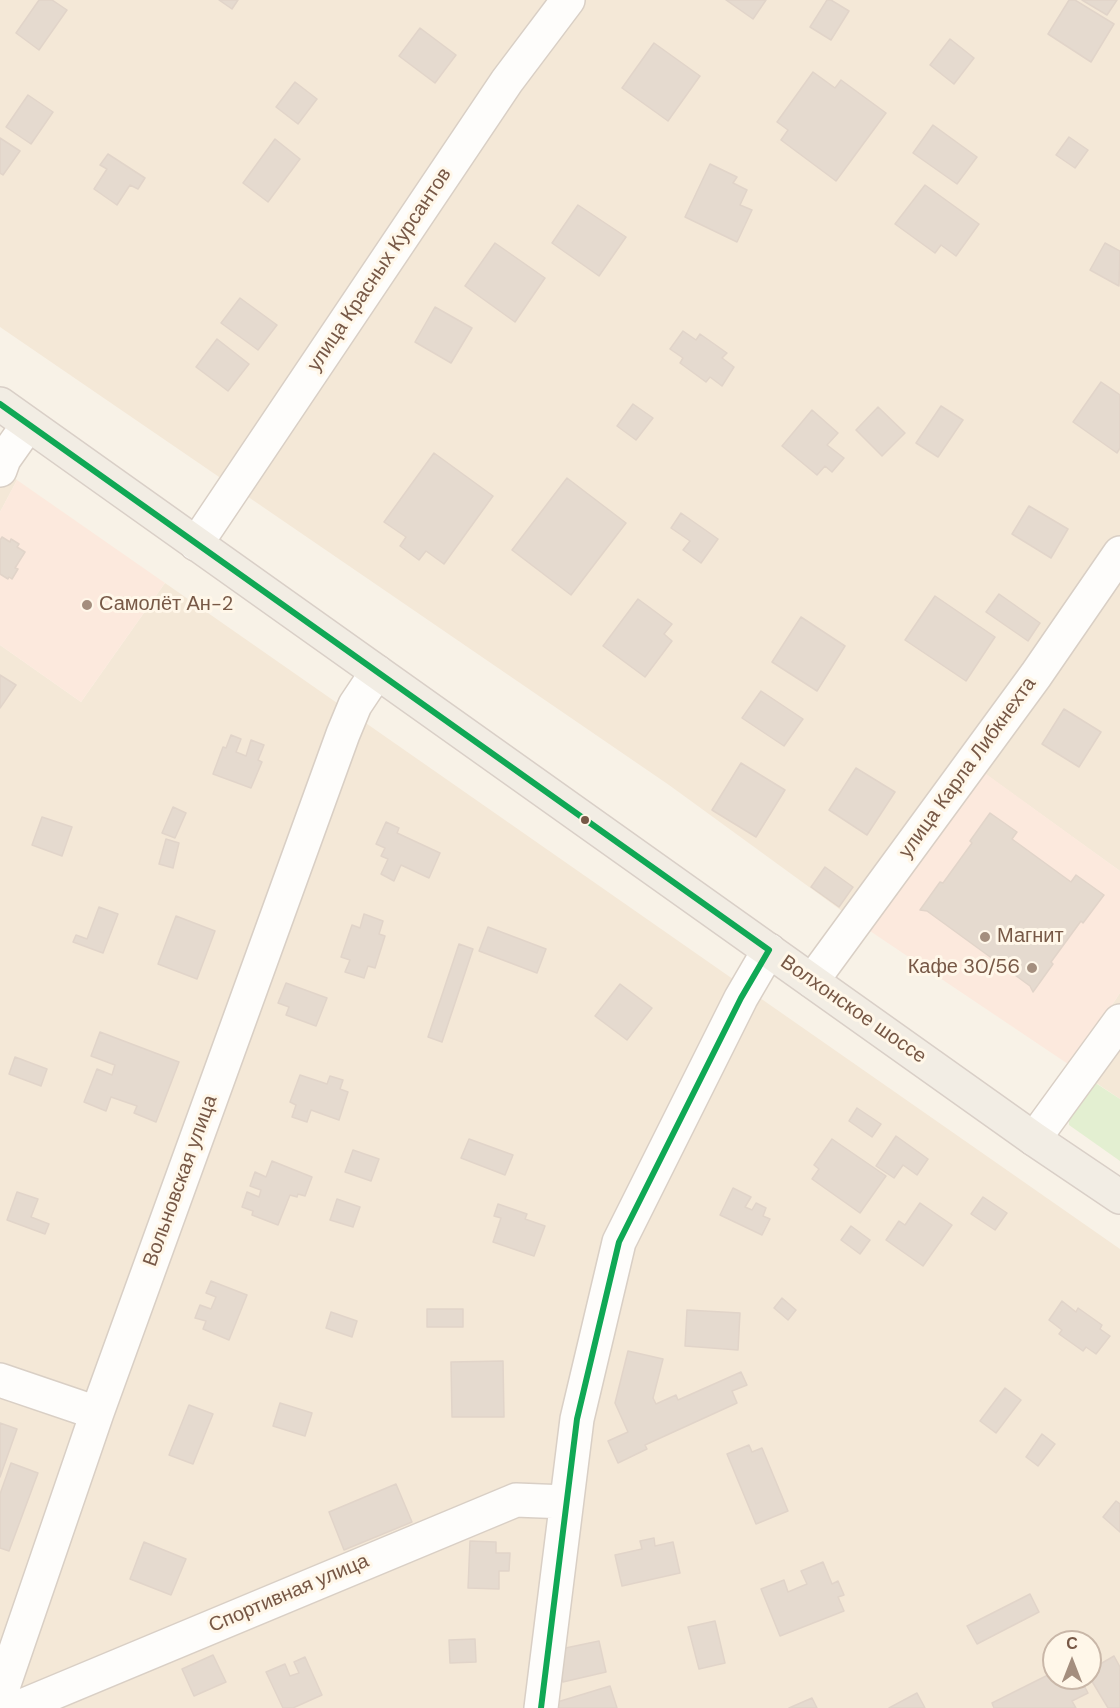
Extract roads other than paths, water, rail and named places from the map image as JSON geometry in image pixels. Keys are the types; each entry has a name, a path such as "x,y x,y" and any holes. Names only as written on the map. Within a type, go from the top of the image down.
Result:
{"main road":[{"name":"Волхонское шоссе","path":"0,404 1034,1139 1120,1197"}],"street":[{"name":"улица Красных Курсантов","path":"196,544 507,81 567,0"},
{"path":"0,470 4,459 28,424"},
{"name":"улица Карла Либкнехта","path":"812,981 1036,675 1120,553"},
{"name":"Вольновская улица","path":"0,1696 97,1413 343,734 356,705 377,672"},
{"path":"541,1708 577,1419 619,1242 741,998 769,950"},
{"path":"1034,1139 1120,1021"},
{"path":"0,1380 97,1413"},
{"name":"Спортивная улица","path":"17,1708 516,1500 566,1503"}],"place":[{"name":"Самолёт Ан-2","path":"87,605"},
{"name":"Магнит","path":"985,937"},
{"name":"Кафе 30/56","path":"1032,968"}]}
